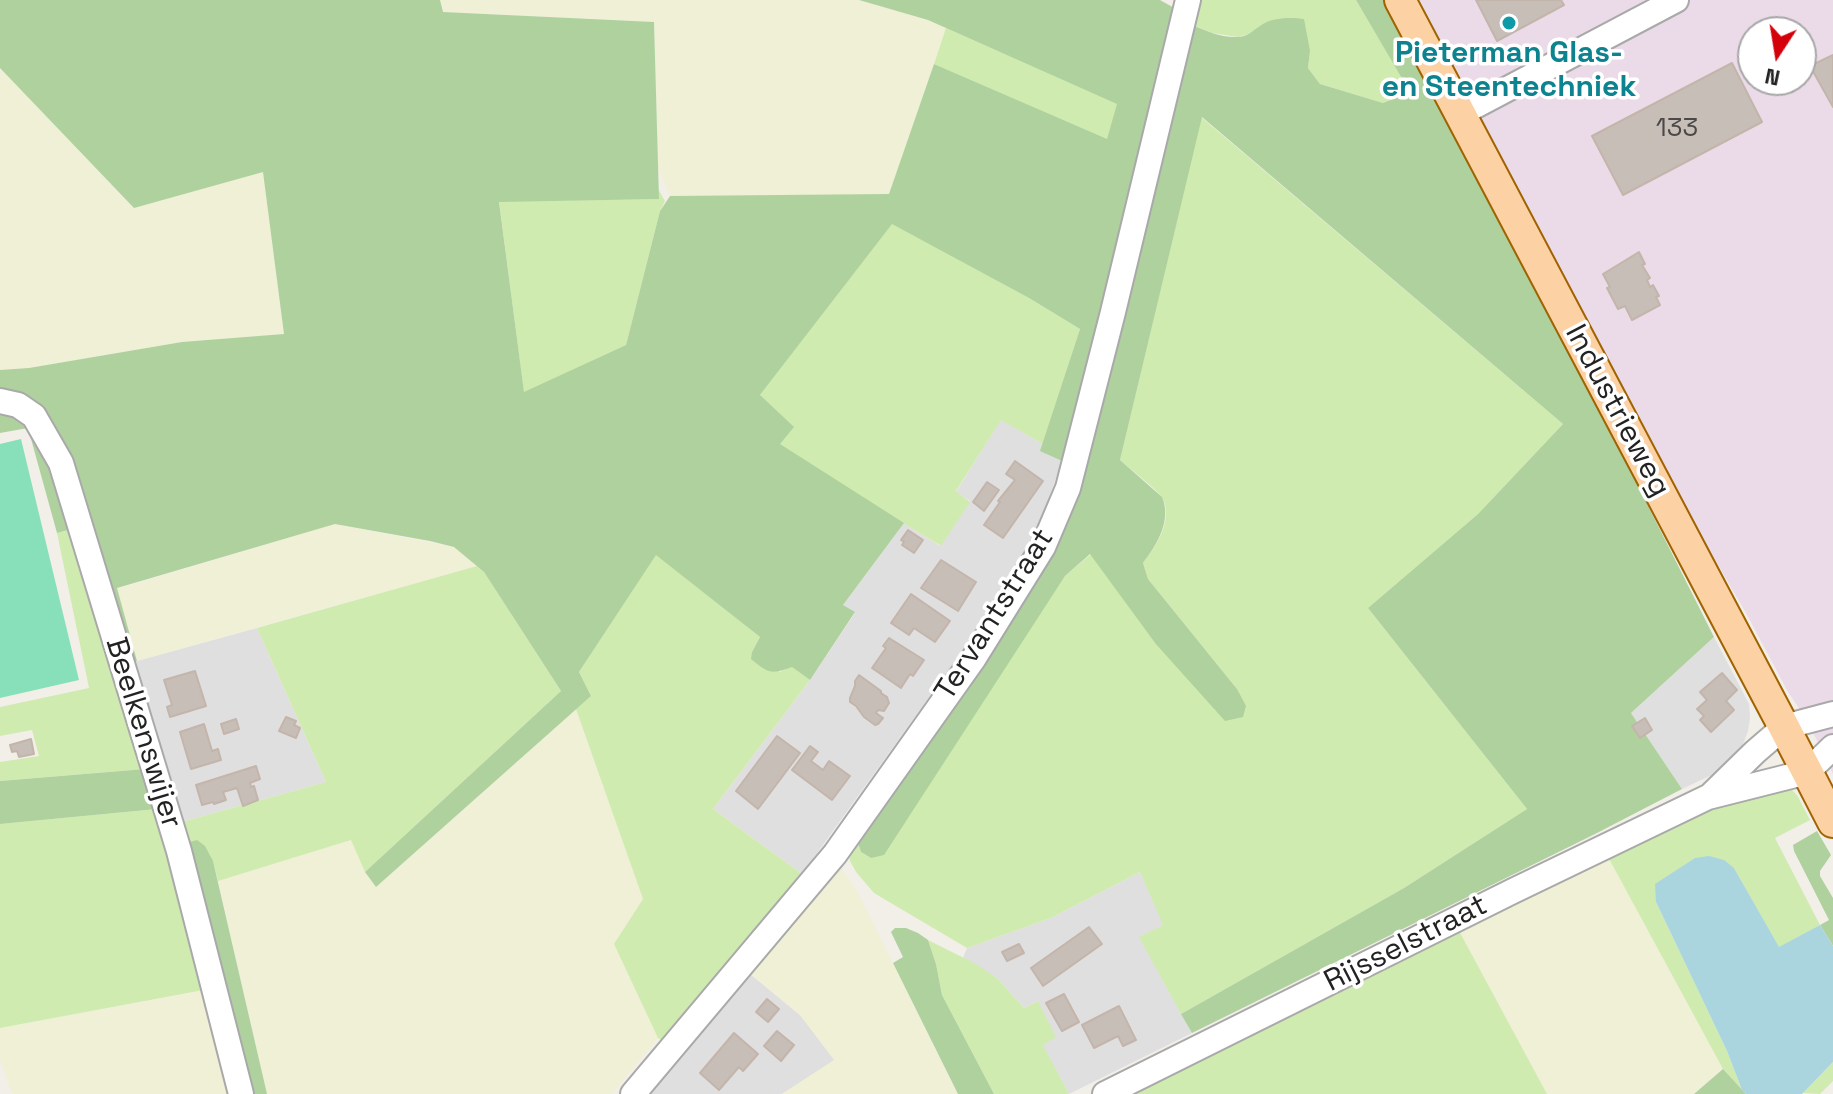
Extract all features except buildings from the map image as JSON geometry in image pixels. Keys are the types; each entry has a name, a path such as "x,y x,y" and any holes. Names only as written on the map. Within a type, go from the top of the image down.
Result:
{"main road":[{"name":"Industrieweg","path":"1400,0 1833,822"}],"street":[{"name":"Tervantstraat","path":"633,1094 835,854 974,658 1043,547 1068,488 1188,0"},
{"path":"1460,114 1676,0"},
{"name":"Beelkenswijer","path":"0,401 18,405 34,416 61,463 179,851 241,1094"},
{"name":"Rijsselstraat","path":"1708,797 1784,727 1833,714"},
{"name":"Rijsselstraat","path":"1105,1094 1708,797 1807,772 1833,747"}],"shaded area":[{"path":"1418,0 1833,0 1833,774 1807,720 1788,692 1697,529"},
{"path":"1001,419 1043,444 1041,451 1062,461 1040,522 1006,590 802,874 713,809 810,680 855,613 843,605 904,523 940,546 970,501 956,492"},
{"path":"257,628 326,782 178,823 124,666"},
{"path":"1714,637 1749,704 1748,731 1732,761 1714,774 1682,789 1631,713"},
{"path":"1140,872 1164,925 1140,937 1192,1033 1069,1094 1042,1045 1038,1001 1024,1008 998,979 963,958 967,948 1051,918"},
{"path":"749,973 800,1015 835,1060 782,1094 646,1094"}],"green space":[{"path":"0,0 440,0 443,12 654,22 659,199 499,202 524,392 626,345 660,211 670,196 889,194 934,64 1107,139 1117,104 928,20 859,0 1160,0 1176,9 1062,461 1040,451 1080,329 892,224 760,395 794,427 780,444 904,523 843,605 855,612 810,680 792,667 770,671 751,659 760,637 656,555 579,672 591,696 376,887 365,872 561,691 484,572 454,547 335,524 117,588 137,661 124,666 84,526 57,533 28,428 0,433 0,370 29,368 182,342 284,334 263,172 134,208 0,68"},
{"path":"440,0 859,0 946,28 889,195 670,196 658,168 654,22 443,12"},
{"path":"1199,0 1356,0 1411,92 1383,103 1320,84 1308,68 1310,51 1252,33 1238,37 1212,33 1193,25"},
{"path":"1356,0 1383,0 1568,347 1714,637 1631,713 1682,789 1192,1033 1181,1014 1404,888 1527,809 1368,608 1478,514 1563,424 1202,117 1120,460 1162,497 1165,506 1162,532 1143,563 1148,579 1237,689 1246,706 1243,717 1225,721 1155,643 1090,554 1065,576 884,855 871,858 861,852 856,837 1049,555 1193,25 1220,35 1237,37 1247,35 1275,19 1304,19 1310,51 1308,68 1320,84 1383,103 1410,92"},
{"path":"946,28 1118,104 1107,140 934,64"},
{"path":"0,68 134,208 263,171 284,334 182,342 29,368 0,370"},
{"path":"1201,117 1563,424 1478,514 1368,608 1527,809 1404,888 1181,1014 1139,937 1163,925 1140,872 1051,918 967,948 874,893 856,872 848,850 856,837 861,852 871,858 1065,576 1091,554 1155,643 1237,689 1148,579 1143,563 1162,533 1166,507 1155,490 1120,460"},
{"path":"658,189 665,201 626,345 524,393 499,201 658,199"},
{"path":"892,223 1080,329 1043,444 1001,420 956,491 970,502 941,546 779,444 760,395"},
{"path":"21,439 79,680 0,698 0,444"},
{"path":"335,524 454,547 477,566 137,661 117,589"},
{"path":"70,530 145,769 0,781 0,762 39,756 32,730 0,736 0,707 89,688 57,533"},
{"path":"656,554 760,637 752,652 780,672 791,666 810,680 713,809 802,874 663,1041 658,1038 614,944 643,899 576,709 591,696 579,672"},
{"path":"477,566 484,572 561,691 365,872 351,840 218,881 213,861 183,844 178,823 326,782 257,628"},
{"path":"576,709 643,899 614,944 658,1038 612,1094 267,1094 218,881 352,840 365,872 376,887"},
{"path":"145,769 157,809 0,824 0,781"},
{"path":"1789,787 1797,795 1810,820 1775,838 1820,925 1779,948 1734,868 1695,858 1681,868 1656,902 1727,1051 1742,1090 1723,1069 1607,855 1702,809"},
{"path":"157,809 209,989 0,1028 0,824"},
{"path":"1817,831 1831,855 1820,876 1833,898 1833,946 1820,925 1829,920 1793,845"},
{"path":"197,840 205,846 213,861 267,1094 232,1094 202,991 224,986 183,844"},
{"path":"1607,855 1723,1069 1694,1094 1547,1094 1458,929"},
{"path":"833,867 841,868 855,887 958,1094 782,1094 834,1060 800,1015 749,973"},
{"path":"895,928 906,928 928,940 942,995 994,1094 958,1094 893,963 903,957 891,932"},
{"path":"1458,929 1547,1094 1121,1094"},
{"path":"928,940 998,979 1024,1008 1038,1001 1056,1037 1043,1045 1069,1094 994,1094 942,995"},
{"path":"202,991 232,1094 12,1094 0,1060 0,1028"},
{"path":"1833,1062 1833,1081 1820,1094 1803,1093"},
{"path":"1723,1069 1746,1094 1694,1094"}],"water":[{"path":"1709,856 1724,860 1734,868 1779,947 1820,925 1833,946 1833,1062 1802,1094 1746,1094 1742,1090 1727,1051 1656,902 1655,884 1695,858"}],"place":[{"name":"Pieterman Glas- en Steentechniek","path":"1509,23"}]}
